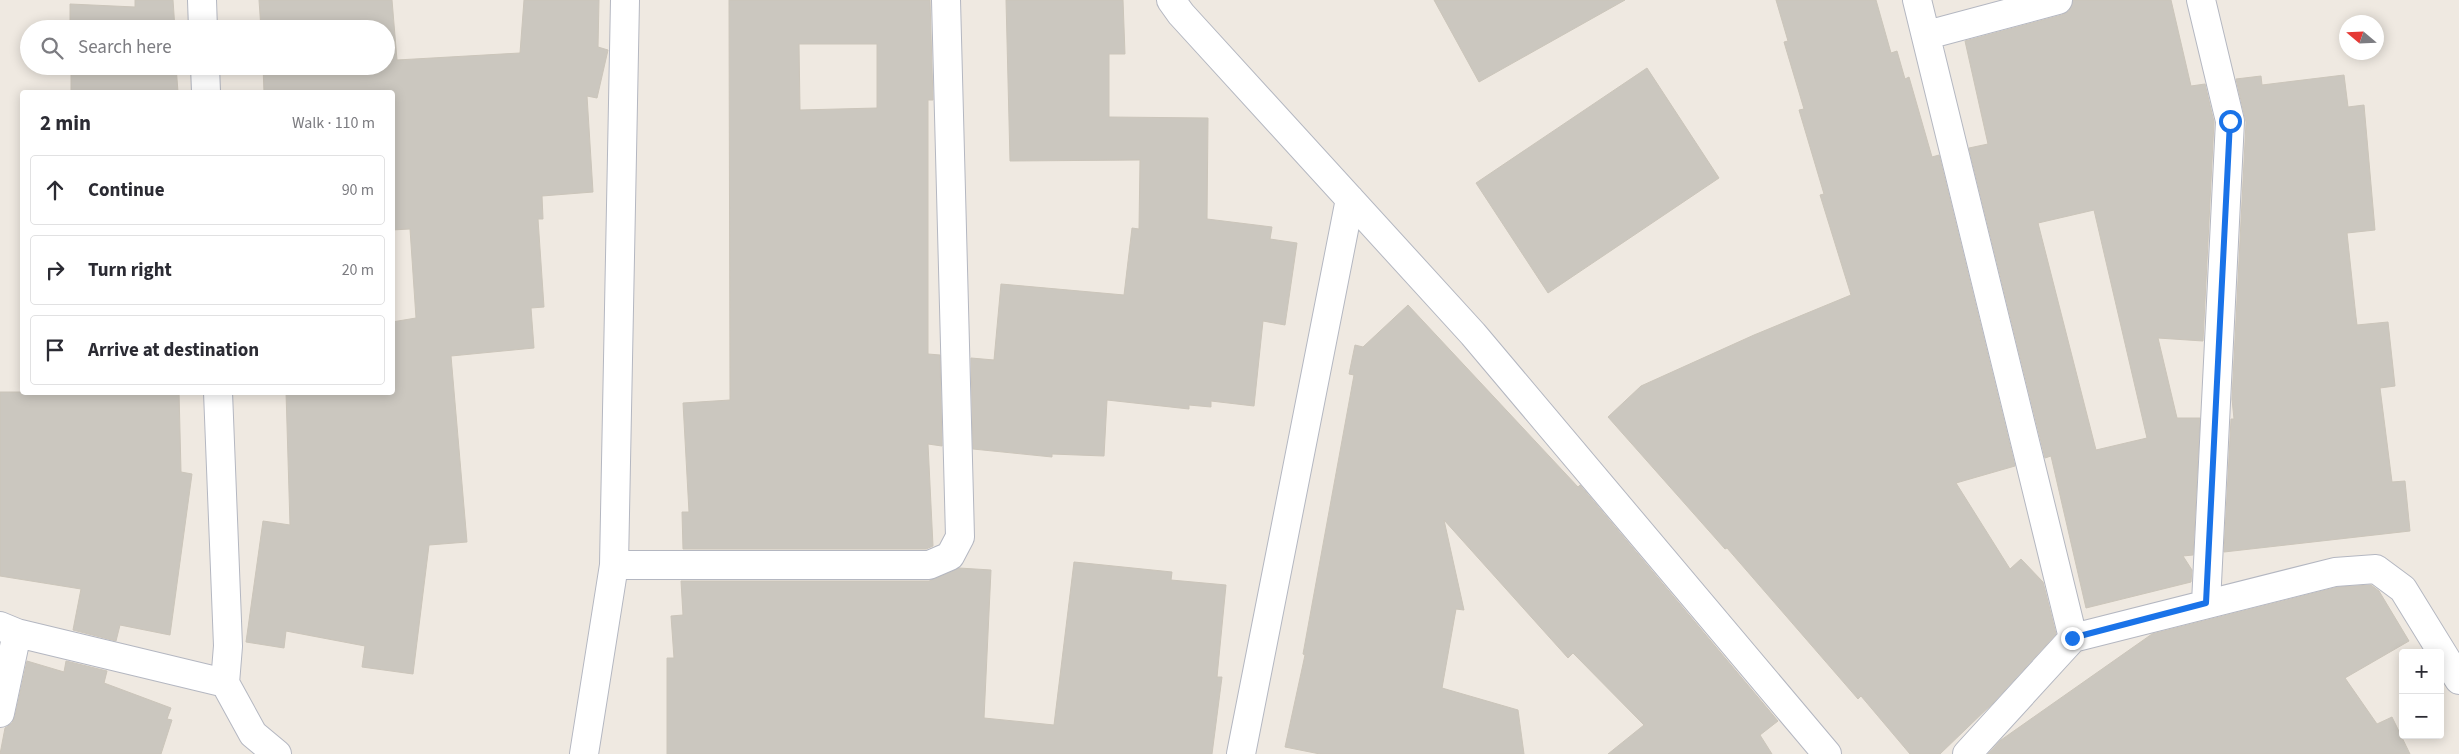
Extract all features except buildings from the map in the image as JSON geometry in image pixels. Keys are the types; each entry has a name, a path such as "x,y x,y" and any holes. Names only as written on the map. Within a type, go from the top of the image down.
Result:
{"street":[{"path":"202,0 203,20"},
{"path":"584,754 614,565 625,0"},
{"path":"614,565 929,565 950,556 960,537 946,0"},
{"path":"1172,0 1188,21 1472,334 1827,754"},
{"path":"1917,0 2072,638"},
{"path":"1927,35 2058,0"},
{"path":"2201,0 2230,121 2206,603"},
{"path":"205,75 206,90"},
{"path":"1241,754 1350,199"},
{"path":"218,395 228,646 225,683 253,734 278,754"},
{"path":"1967,754 2072,638 2335,572 2376,569 2403,588 2459,680"},
{"path":"0,713 9,629 225,683"}],"route":[{"path":"2072,638 2206,603 2230,121"}]}
